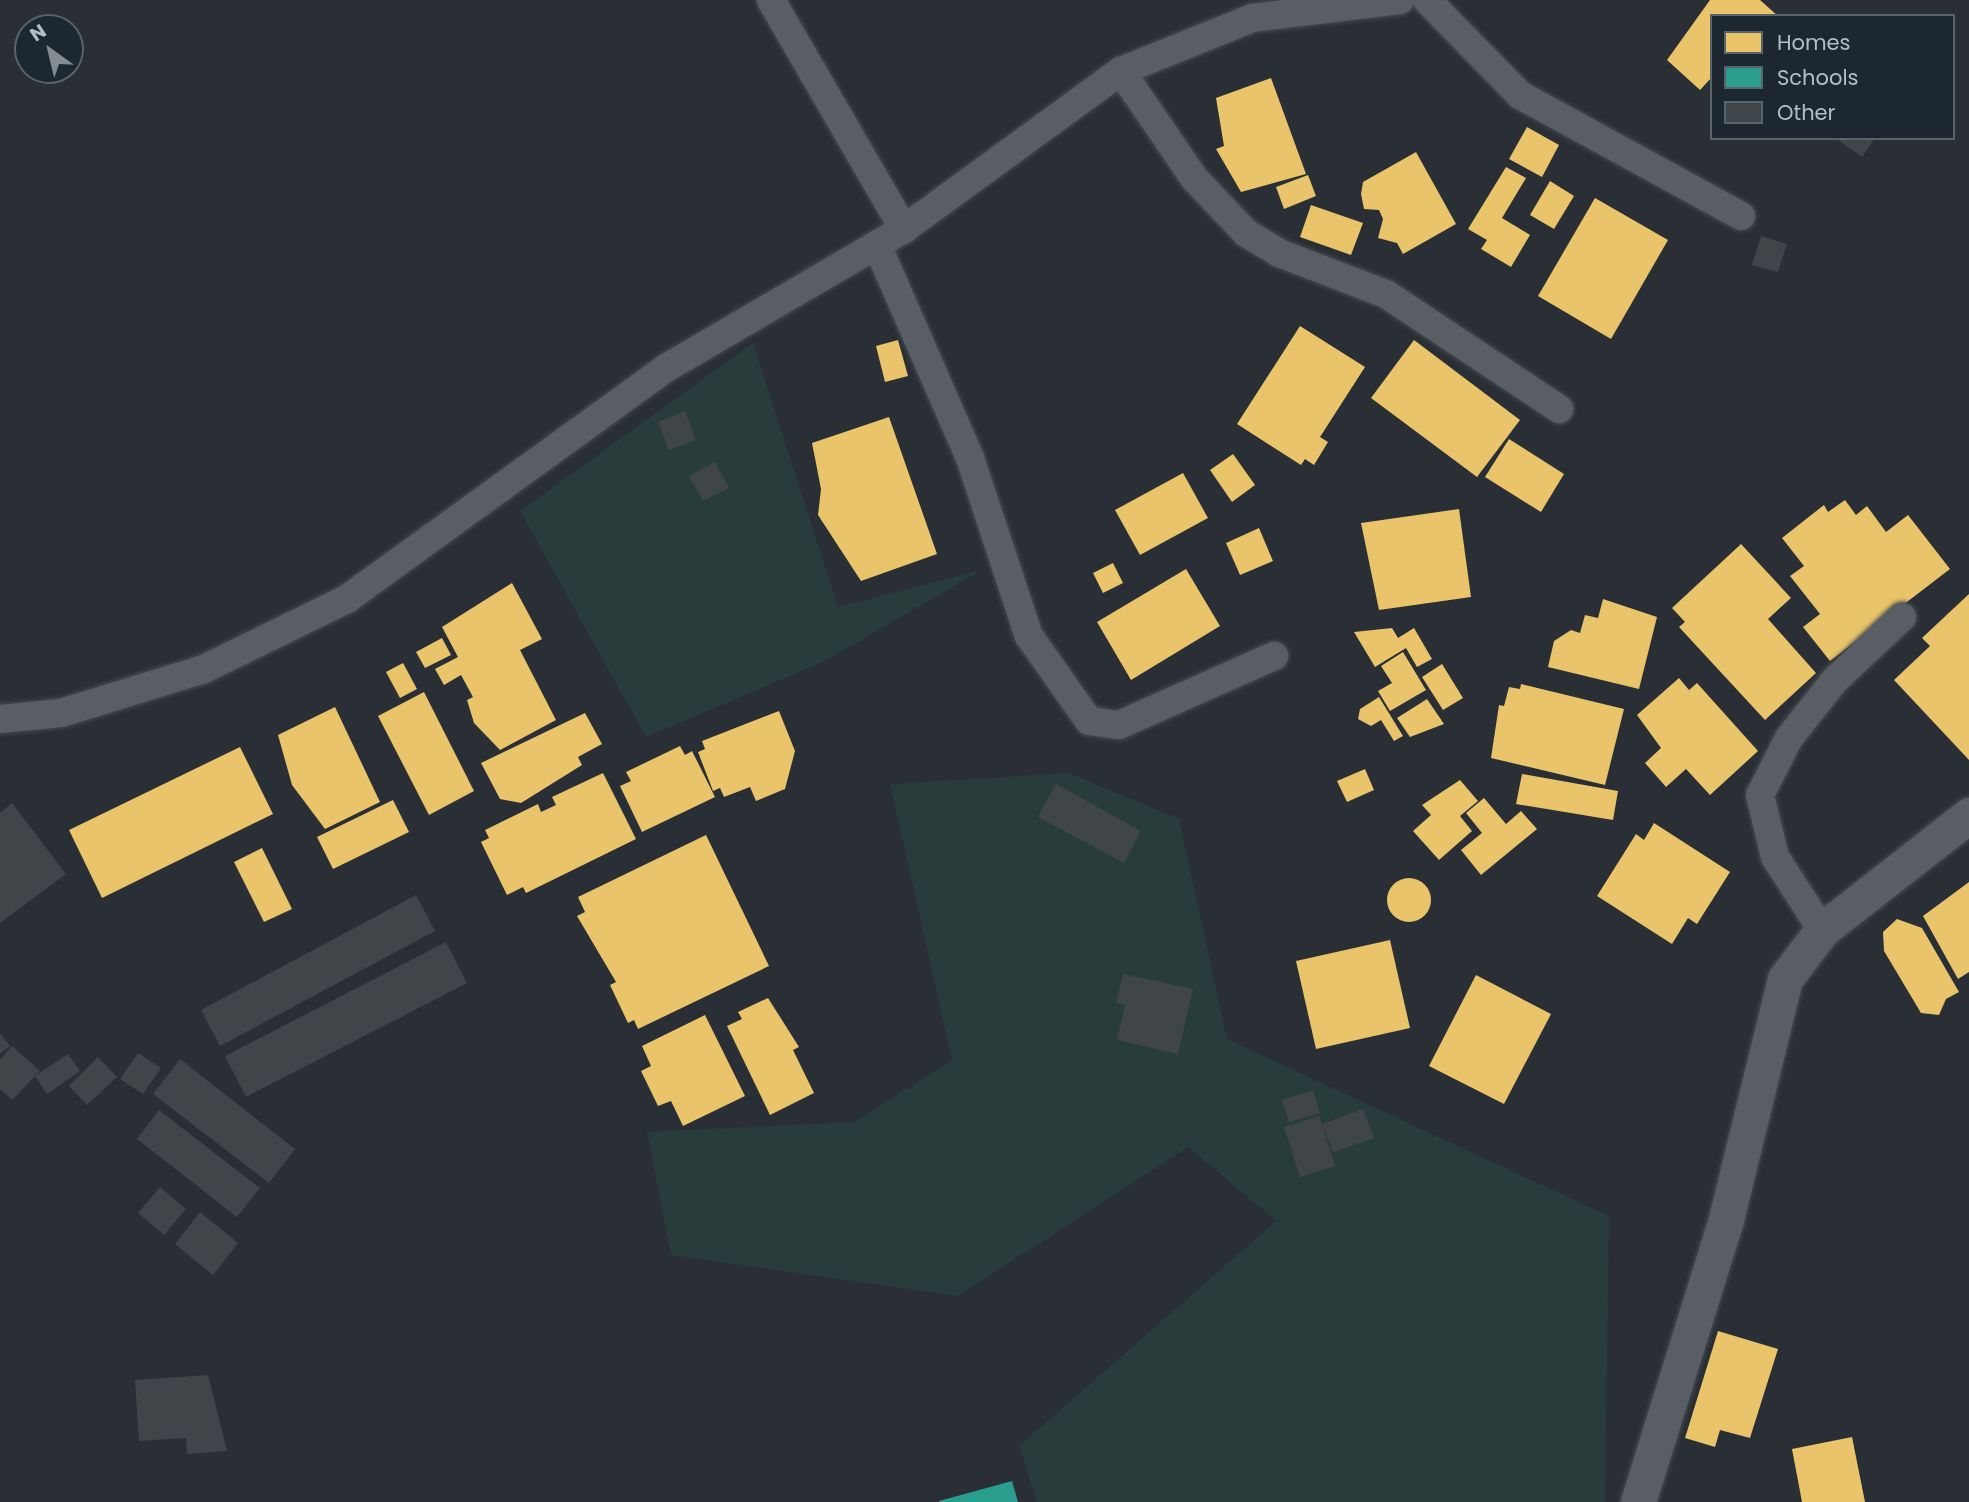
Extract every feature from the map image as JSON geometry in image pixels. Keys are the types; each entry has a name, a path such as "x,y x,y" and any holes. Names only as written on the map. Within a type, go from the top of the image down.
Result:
{"street":[{"path":"771,0 904,229"},
{"path":"0,719 61,713 204,669 347,599 666,368 904,229 1121,71 1252,18 1400,0"},
{"path":"1427,0 1520,95 1741,216"},
{"path":"1121,71 1194,178 1246,233 1279,253 1386,294 1559,409"},
{"path":"877,245 970,458 1029,636 1089,721 1119,725 1274,656"},
{"path":"1822,930 1775,857 1759,795 1812,709 1902,617"},
{"path":"1638,1502 1726,1219 1772,1015 1785,979 1822,930 1969,815"}],"green space":[{"path":"753,343 838,607 982,570 823,662 646,737 520,511"},
{"path":"1069,773 1179,819 1227,1039 1609,1216 1605,1502 1037,1502 1019,1446 1276,1221 1188,1147 958,1296 671,1255 647,1132 854,1122 952,1060 890,784"}],"building: Homes":[{"path":"1710,0 1760,0 1776,14 1710,14 1710,79 1700,90 1667,60"},
{"path":"1271,78 1306,174 1241,192 1216,149 1224,146 1216,98"},
{"path":"1527,127 1559,145 1542,177 1509,159"},
{"path":"1416,152 1456,224 1403,254 1397,243 1378,238 1383,219 1379,210 1364,209 1361,194 1363,182"},
{"path":"1506,167 1526,178 1502,218 1530,235 1511,267 1481,249 1487,240 1468,229"},
{"path":"1308,175 1316,196 1284,209 1276,187"},
{"path":"1550,181 1574,196 1554,229 1530,215"},
{"path":"1595,198 1668,240 1611,339 1538,296"},
{"path":"1311,205 1363,223 1351,255 1300,237"},
{"path":"1300,326 1365,367 1320,437 1328,442 1314,465 1305,459 1301,465 1237,424"},
{"path":"898,340 908,376 885,382 876,346"},
{"path":"1414,340 1520,420 1477,477 1371,398"},
{"path":"889,417 937,554 861,581 818,515 821,489 812,443"},
{"path":"1509,439 1564,474 1541,512 1485,477"},
{"path":"1233,454 1255,485 1232,502 1210,470"},
{"path":"1183,473 1208,518 1140,555 1115,510"},
{"path":"1845,500 1856,515 1867,506 1886,532 1908,515 1950,569 1830,661 1803,627 1820,614 1790,576 1804,566 1782,538 1824,505 1828,512"},
{"path":"1459,509 1471,597 1379,610 1361,523"},
{"path":"1259,528 1273,561 1240,575 1226,543"},
{"path":"1741,544 1791,598 1768,619 1816,673 1765,720 1679,627 1685,622 1672,608"},
{"path":"1113,563 1123,583 1103,593 1093,573"},
{"path":"1186,569 1220,626 1131,680 1097,622"},
{"path":"512,583 542,639 520,650 556,720 500,750 474,723 467,700 473,697 461,675 444,685 435,669 458,657 442,627"},
{"path":"1969,594 1969,760 1894,680 1930,646 1922,638"},
{"path":"1603,599 1657,617 1639,689 1548,667 1554,641 1571,630 1580,633 1585,615 1598,618"},
{"path":"1392,628 1398,638 1414,628 1432,659 1417,667 1406,648 1375,667 1354,632"},
{"path":"442,638 451,655 425,668 416,652"},
{"path":"1403,652 1426,690 1390,711 1378,691 1392,683 1381,666"},
{"path":"403,663 417,689 400,698 386,672"},
{"path":"1442,664 1463,698 1443,710 1422,677"},
{"path":"1679,678 1689,690 1697,683 1758,751 1710,795 1686,769 1666,787 1645,763 1661,748 1637,715"},
{"path":"1521,684 1624,709 1605,785 1491,758 1499,705 1504,706 1509,687 1520,689"},
{"path":"424,692 474,791 429,815 378,716"},
{"path":"1379,697 1403,736 1394,741 1381,720 1371,726 1358,719 1360,709"},
{"path":"1427,699 1444,724 1410,737 1397,718"},
{"path":"335,707 380,802 325,829 292,785 278,735"},
{"path":"779,711 795,751 785,789 756,801 750,787 724,797 720,788 713,791 698,752 705,749 702,741"},
{"path":"585,713 602,744 578,757 582,765 521,803 500,799 481,763"},
{"path":"680,746 685,755 692,751 715,797 642,832 620,786 631,781 626,772"},
{"path":"240,747 273,814 102,898 69,830"},
{"path":"1365,769 1374,790 1347,802 1337,781"},
{"path":"603,773 636,839 526,893 523,887 507,895 481,842 489,838 485,830 538,804 541,812 556,805 552,797"},
{"path":"1522,774 1618,791 1613,820 1516,804"},
{"path":"1460,780 1478,801 1460,816 1472,831 1439,860 1413,831 1431,815 1422,805"},
{"path":"1484,798 1506,824 1521,811 1537,829 1481,875 1461,850 1482,833 1466,813"},
{"path":"393,800 409,832 333,869 317,837"},
{"path":"1654,823 1730,872 1697,924 1688,918 1672,944 1597,896 1636,834 1644,840"},
{"path":"706,835 769,966 638,1029 634,1020 628,1023 610,985 616,982 577,916 585,912 578,897"},
{"path":"262,848 292,909 264,922 234,862"},
{"path":"1409,878 1424,885 1431,900 1424,915 1409,922 1394,915 1387,900 1394,885"},
{"path":"1969,882 1969,972 1958,979 1923,916"},
{"path":"1897,919 1922,928 1959,992 1946,999 1939,1015 1921,1013 1884,951 1883,932"},
{"path":"1390,940 1410,1028 1316,1049 1296,961"},
{"path":"1476,975 1551,1014 1504,1104 1429,1066"},
{"path":"768,998 799,1047 793,1050 814,1093 770,1115 727,1026 742,1019 738,1012"},
{"path":"705,1015 745,1096 683,1126 671,1101 658,1106 641,1071 651,1066 642,1046"},
{"path":"1718,1331 1778,1349 1750,1438 1720,1430 1715,1447 1685,1438"},
{"path":"1852,1437 1865,1502 1802,1502 1792,1449"}],"building: Schools":[{"path":"1012,1481 1018,1502 939,1502 939,1501"}],"building: Other":[{"path":"1838,140 1874,140 1862,157"},
{"path":"1761,236 1787,244 1778,272 1752,265"},
{"path":"685,411 696,440 669,450 658,422"},
{"path":"715,462 729,488 703,501 689,476"},
{"path":"1056,784 1141,831 1124,863 1038,817"},
{"path":"12,803 66,874 0,923 0,813"},
{"path":"416,895 435,931 220,1046 201,1010"},
{"path":"446,942 467,983 246,1097 225,1056"},
{"path":"1123,974 1193,989 1178,1054 1117,1040 1125,1005 1116,1003"},
{"path":"0,1033 10,1046 0,1054"},
{"path":"12,1046 40,1071 12,1100 0,1089 0,1060"},
{"path":"138,1053 161,1068 143,1094 120,1079"},
{"path":"68,1054 80,1071 47,1094 35,1076"},
{"path":"98,1057 117,1077 87,1105 69,1086"},
{"path":"180,1059 295,1149 269,1183 153,1094"},
{"path":"1313,1090 1320,1113 1289,1122 1282,1100"},
{"path":"1363,1109 1374,1138 1333,1152 1322,1124"},
{"path":"159,1110 260,1188 237,1217 137,1139"},
{"path":"1319,1116 1335,1166 1300,1177 1284,1127"},
{"path":"160,1187 186,1209 164,1235 138,1213"},
{"path":"200,1212 238,1243 213,1275 175,1244"},
{"path":"208,1375 227,1451 187,1454 186,1438 139,1441 135,1380"}]}
